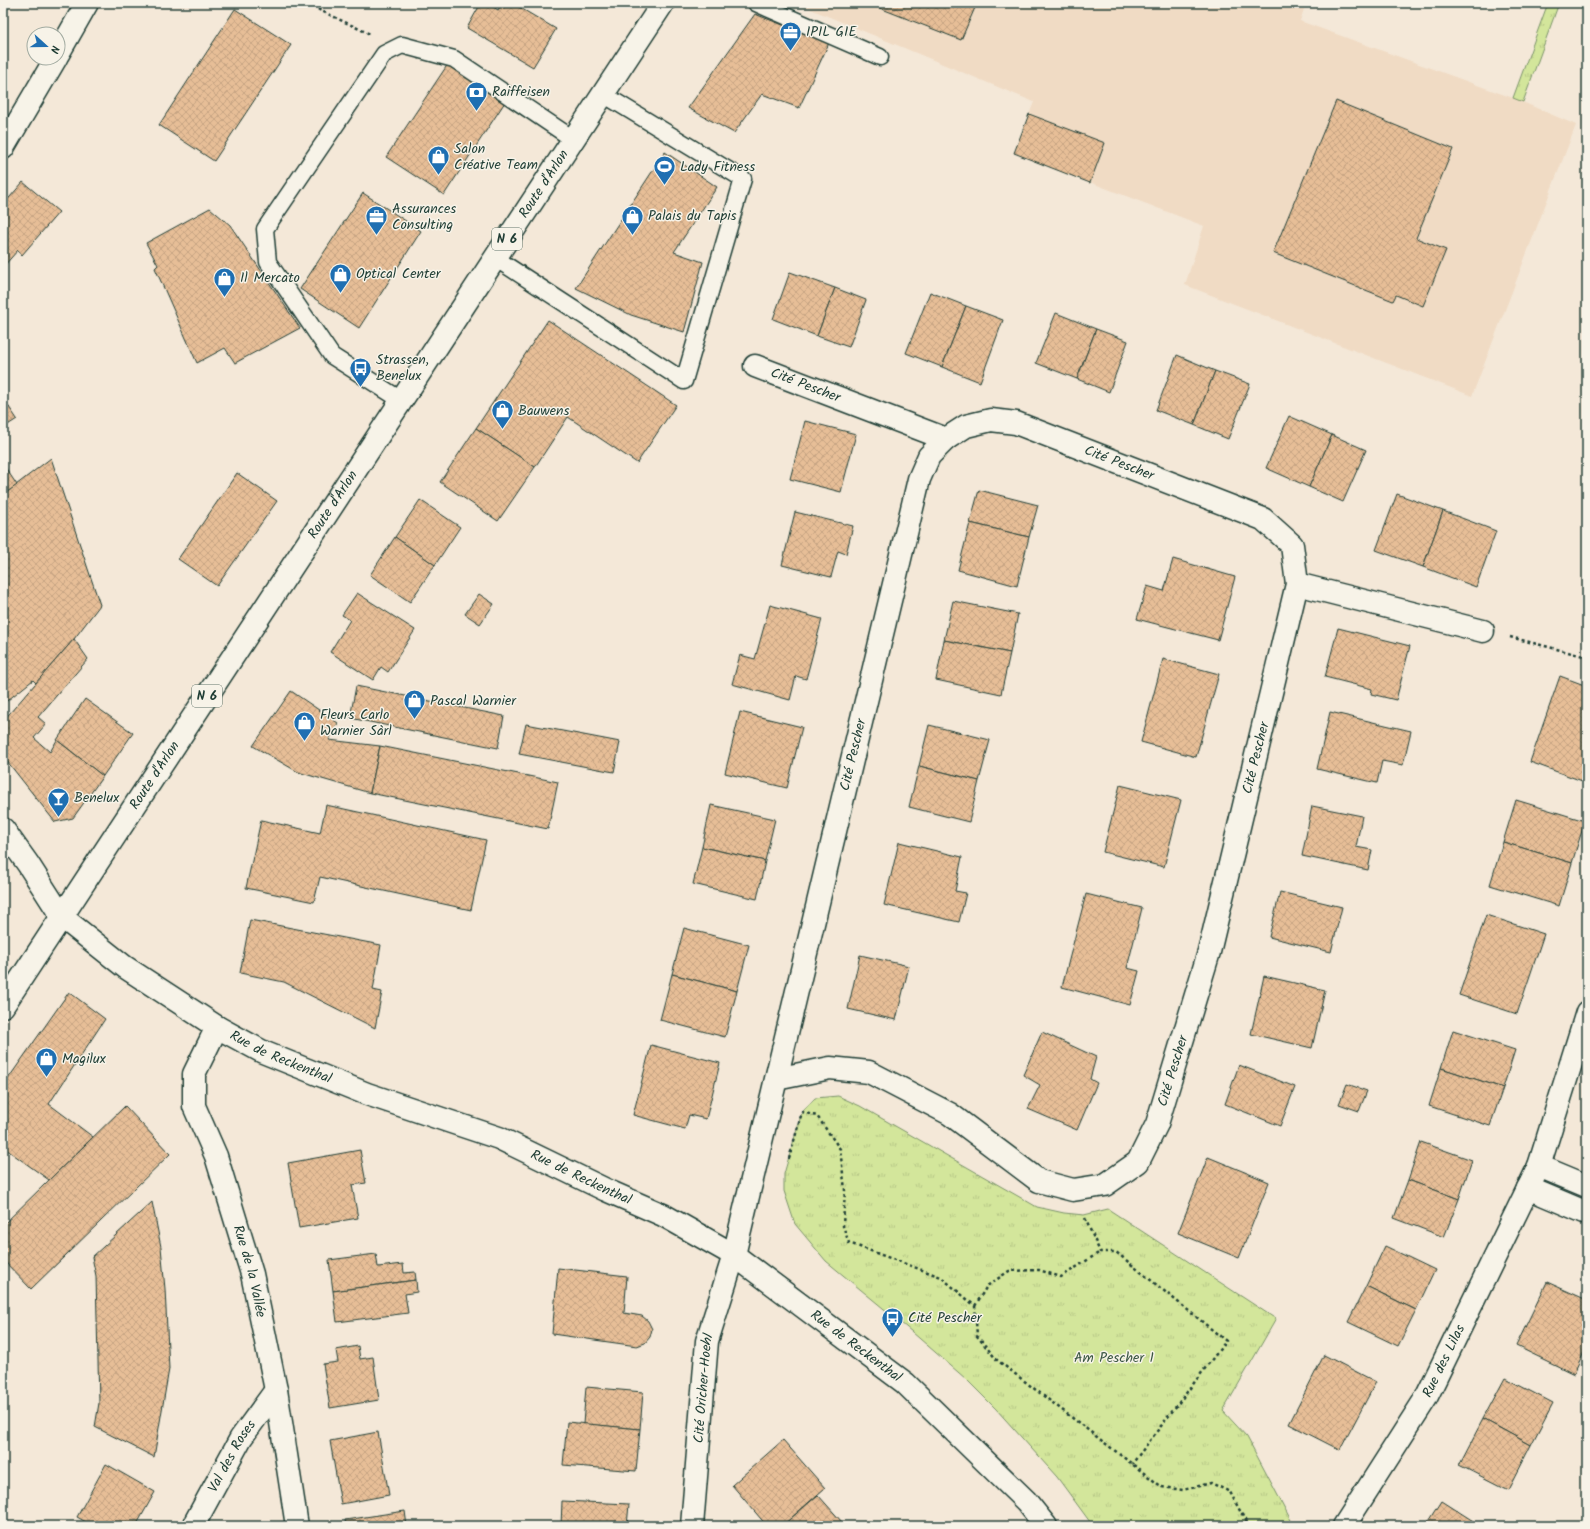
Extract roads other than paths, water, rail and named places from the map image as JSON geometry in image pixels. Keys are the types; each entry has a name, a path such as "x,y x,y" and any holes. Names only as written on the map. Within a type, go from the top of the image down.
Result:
{"street":[{"path":"66,40 87,3"},
{"name":"Route d'Arlon","path":"3,1006 663,3"},
{"path":"3,148 51,66"},
{"name":"Cité Pescher","path":"755,366 946,439"},
{"name":"Cité Pescher","path":"734,1255 919,479 929,456 946,439 966,426 991,420 1016,423 1263,519 1292,545 1298,584 1209,952 1157,1124 1138,1162 1105,1185 1073,1190 1039,1181 950,1114 869,1072 830,1068 776,1079"},
{"path":"1298,584 1482,631"},
{"name":"Rue de Reckenthal","path":"3,829 28,864 62,917 125,967 217,1027 263,1052 367,1094 499,1138 606,1190 663,1215 734,1255 905,1383 1026,1500 1046,1526"},
{"name":"Rue des Lilas","path":"1344,1526 1426,1398 1539,1166 1587,1012"},
{"name":"Rue de la Vallée","path":"217,1027 194,1074 194,1106 216,1156 252,1274 276,1390 297,1526"},
{"path":"1539,1166 1587,1186"},
{"path":"1528,1188 1587,1213"},
{"name":"Cité Oricher-Hoehl","path":"692,1526 707,1342 734,1255"},
{"name":"Val des Roses","path":"193,1526 241,1438 276,1390"}],"lane":[{"path":"756,3 880,57"},
{"path":"401,400 332,356 268,262 265,229 384,54 402,45 454,59 573,139"},
{"path":"495,258 684,381 743,179 603,94"}],"place":[{"name":"IPIL GIE","path":"790,52"},
{"name":"Raiffeisen","path":"477,112"},
{"name":"Salon Créative Team","path":"438,176"},
{"name":"Lady Fitness","path":"664,186"},
{"name":"Assurances Consulting","path":"376,236"},
{"name":"Palais du Tapis","path":"633,236"},
{"name":"Optical Center","path":"341,294"},
{"name":"Il Mercato","path":"224,298"},
{"name":"Strassen, Benelux","path":"360,388"},
{"name":"Bauwens","path":"502,430"},
{"name":"Pascal Warnier","path":"414,720"},
{"name":"Fleurs Carlo Warnier Sàrl","path":"305,742"},
{"name":"Benelux","path":"58,818"},
{"name":"Magilux","path":"46,1078"},
{"name":"Cité Pescher","path":"893,1338"}],"park label":[{"name":"Am Pescher 1","path":"1114,1358"}]}
